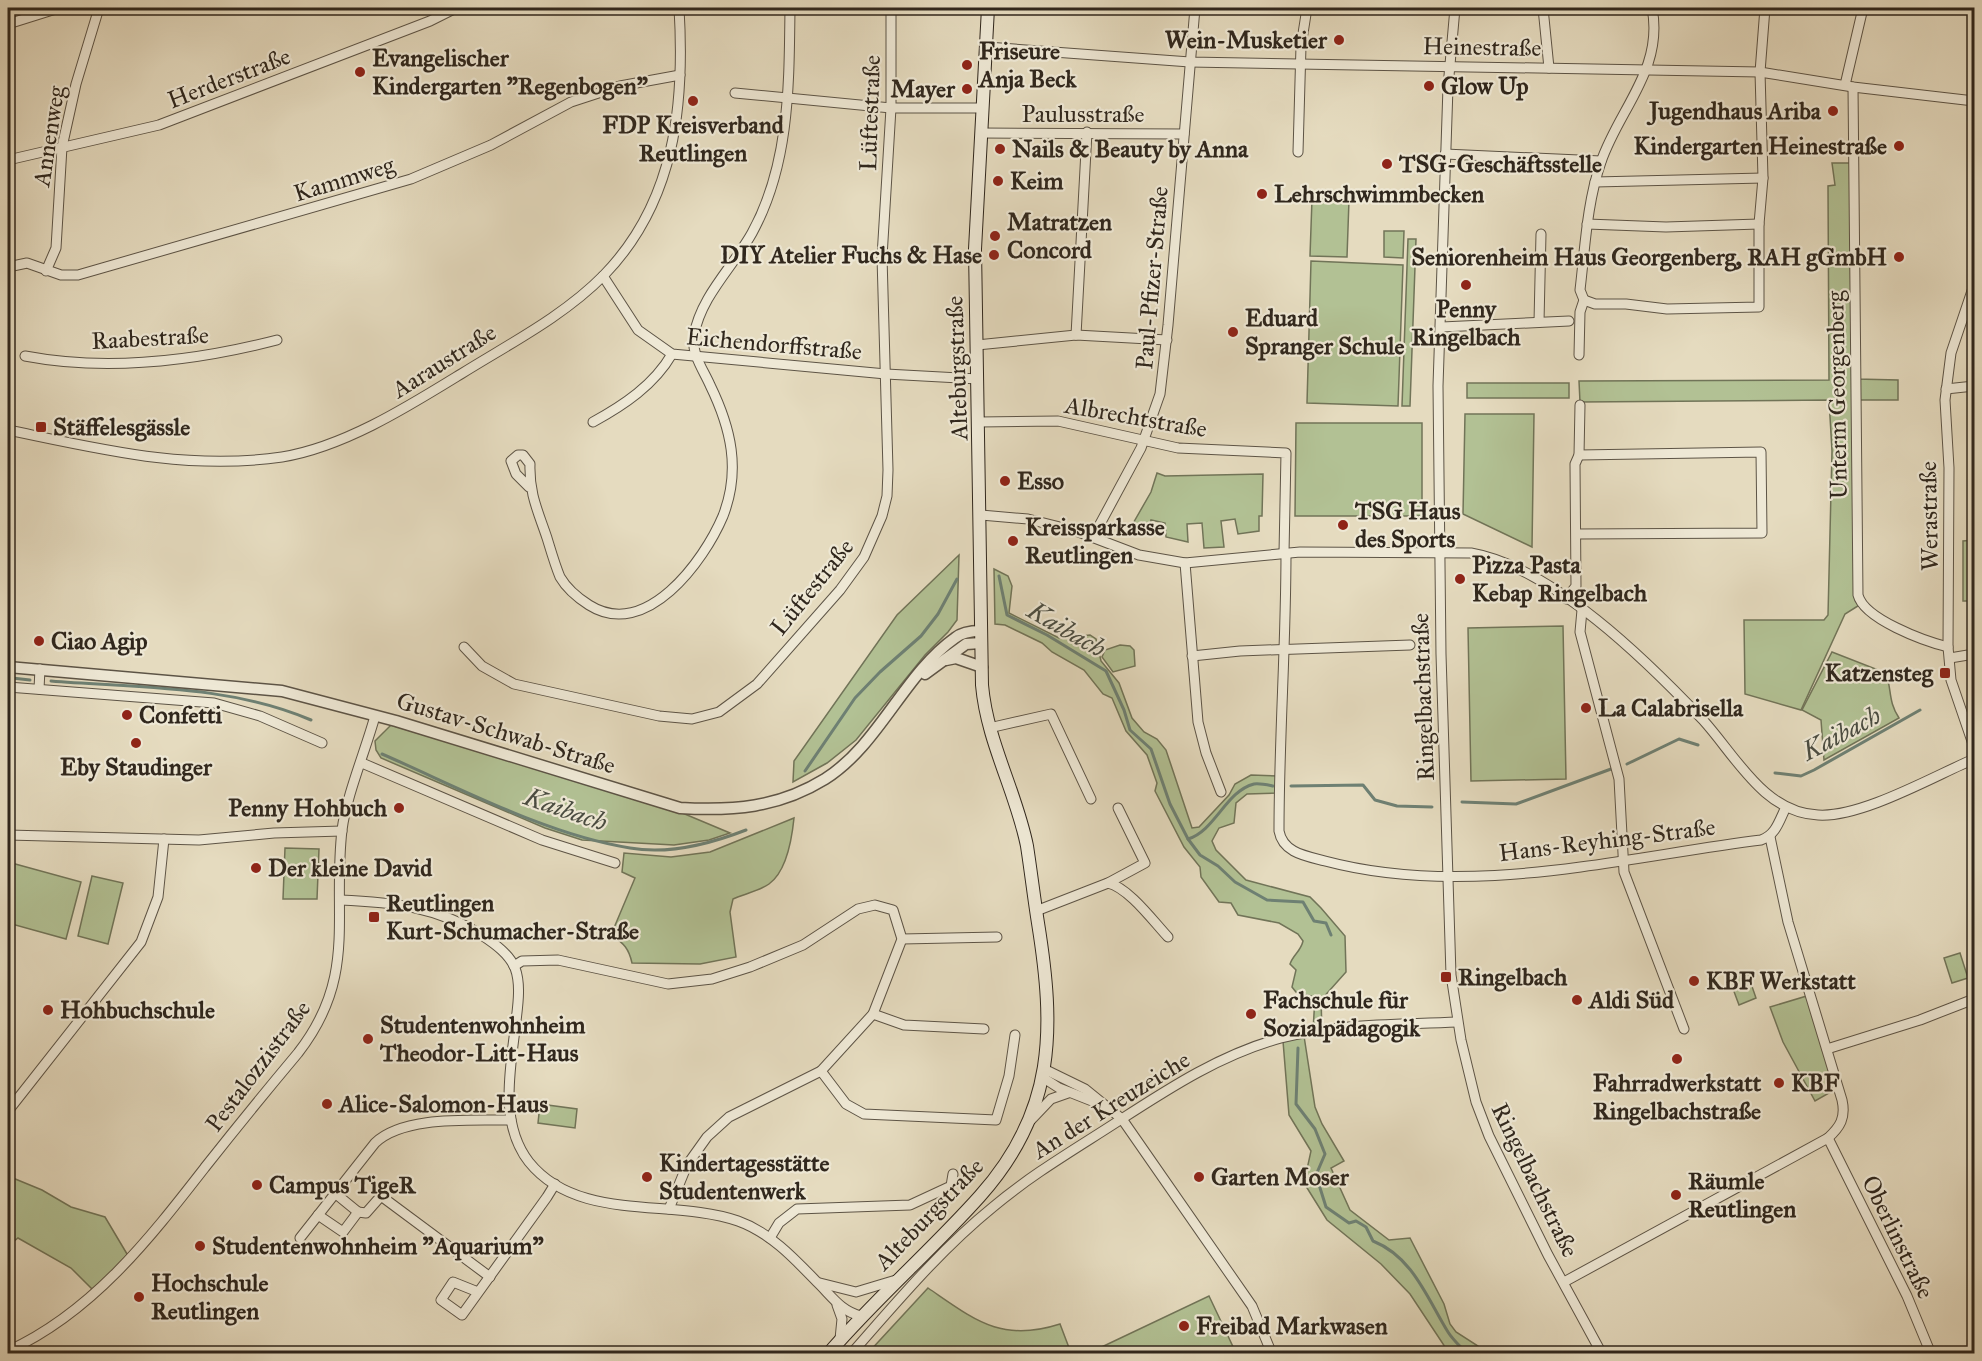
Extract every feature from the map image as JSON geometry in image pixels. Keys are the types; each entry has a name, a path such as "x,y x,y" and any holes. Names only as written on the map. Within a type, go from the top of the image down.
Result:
{"main road":[{"name":"Alteburgstraße","path":"828,1353 896,1280 981,1196 1009,1158 1024,1132 1043,1073 1049,1028 1048,994 1020,819 989,728 982,667 975,243 988,8"}],"street":[{"path":"8,24 59,8"},
{"name":"Annenweg","path":"46,271 56,248 62,147 76,84 99,8"},
{"name":"Herderstraße","path":"8,160 159,125 430,21 456,8"},
{"name":"Aaraustraße","path":"8,430 130,456 211,463 284,456 328,443 401,411 559,312 603,276 634,238 658,197 673,142 680,75 680,8"},
{"path":"530,487 561,578 575,596 595,608 614,613 633,612 652,605 675,587 710,543 728,498 734,463 727,425 695,357 694,337 700,313 752,231 771,186 789,99 790,8"},
{"name":"Lüftestraße","path":"464,647 482,666 514,684 658,717 692,719 719,712 764,676 840,590 864,557 874,537 887,496 882,257 891,108 891,8"},
{"name":"Paul-Pfizer-Straße","path":"1093,537 1144,441 1160,394 1167,340 1195,8"},
{"path":"1298,152 1300,63 1307,8"},
{"name":"Ringelbachstraße","path":"1455,8 1449,66 1445,154 1442,327 1438,386 1439,554 1449,950 1457,1022 1476,1101 1489,1136 1602,1353"},
{"path":"1543,8 1549,68"},
{"path":"1579,355 1580,312 1584,300 1580,290 1587,224 1595,182 1601,161 1647,70 1654,41 1652,8"},
{"path":"1584,300 1595,304 1626,304 1667,309 1759,307 1759,224 1762,178 1760,72 1765,8"},
{"name":"Unterm Georgenberg","path":"1863,8 1849,86 1858,502 1857,589 1861,604 1874,616 1948,647"},
{"name":"Heinestraße","path":"987,47 1190,62 1760,72 1849,86 1974,101"},
{"name":"Kammweg","path":"8,267 27,263 46,271 78,275 411,179 490,145 571,102 620,86 680,75"},
{"path":"735,93 891,108 983,108"},
{"path":"1076,335 1087,132"},
{"name":"Paulusstraße","path":"981,134 1087,132 1184,134"},
{"path":"1445,154 1601,161"},
{"path":"1595,182 1762,178"},
{"path":"1587,224 1666,227 1759,224"},
{"path":"1539,322 1541,234"},
{"name":"Eichendorffstraße","path":"603,276 638,330 672,354 886,374 978,379"},
{"name":"Werastraße","path":"1974,285 1951,353 1946,389 1948,647 1951,680 1974,747"},
{"path":"1442,327 1569,321"},
{"path":"977,345 1076,335 1167,340"},
{"name":"Raabestraße","path":"26,356 108,364 192,358 277,340"},
{"path":"593,423 646,386 664,368 672,354"},
{"path":"1946,389 1974,386"},
{"path":"1566,599 1576,586 1575,464 1579,455 1580,405"},
{"name":"Albrechtstraße","path":"979,422 1058,421 1144,441 1200,450 1286,453 1285,553"},
{"path":"1577,534 1762,533 1761,452 1579,455"},
{"path":"981,515 1018,517 1093,537 1139,555 1185,563 1285,553 1471,553 1491,556 1538,579 1582,610 1672,690 1704,722 1747,774 1786,807 1817,816 1855,811 1974,759"},
{"path":"1285,553 1286,650"},
{"path":"1185,563 1200,737 1221,792"},
{"path":"1582,610 1580,632 1619,778 1622,859 1627,883 1684,1029"},
{"name":"Gustav-Schwab-Straße","path":"8,667 282,691 375,716 680,808 726,811 758,806 792,796 826,779 861,746 954,638 965,633 981,637"},
{"name":"Gustav-Schwab-Straße","path":"913,683 942,660 981,637"},
{"path":"1192,656 1410,645"},
{"name":"Hans-Reyhing-Straße","path":"1286,650 1282,692 1279,820 1282,842 1299,853 1346,866 1400,874 1448,877 1524,873 1770,837"},
{"path":"1950,658 1974,654"},
{"path":"942,660 956,658 982,667"},
{"path":"39,669 39,689"},
{"path":"8,687 214,703 260,717 322,743"},
{"path":"989,728 1051,714 1091,800"},
{"name":"Pestalozzistraße","path":"8,1350 52,1327 107,1283 166,1217 306,1042 322,1018 334,985 339,954 342,831 375,716"},
{"path":"362,763 542,840 615,863"},
{"path":"1564,1282 1827,1138 1839,1128 1845,1113 1788,922 1770,837 1786,807"},
{"path":"1036,911 1108,883 1145,863 1118,808"},
{"path":"8,835 219,840 274,833 342,831"},
{"path":"8,1111 141,942 158,897 164,839"},
{"path":"1108,883 1114,884 1136,903 1168,937"},
{"path":"340,900 400,904 442,915 493,943 514,966 518,1000 509,1086 511,1120 515,1135 529,1161 555,1184 608,1202 726,1218 770,1238 819,1283 836,1303 846,1311 861,1316"},
{"path":"514,966 522,961 558,960 668,984 712,979 750,967 803,945 858,909 875,905 892,910 902,939 873,1014 820,1071 729,1117 707,1137 687,1165 669,1209"},
{"path":"902,939 997,937"},
{"path":"1827,1049 1920,1020 1974,999"},
{"path":"873,1014 904,1024 984,1029"},
{"name":"An der Kreuzeiche","path":"851,1353 924,1272 979,1219 1034,1176 1197,1072 1234,1054 1275,1040 1359,1025 1457,1022"},
{"path":"820,1071 846,1104 864,1114 996,1120 1009,1076 1015,1035"},
{"path":"1043,1073 1068,1093 1110,1108"},
{"path":"1043,1073 1085,1089 1122,1119 1252,1306 1272,1353"},
{"path":"1024,1132 1046,1103 1068,1093"},
{"path":"300,1238 375,1143 392,1131 416,1125 511,1120"},
{"name":"Oberlinstraße","path":"1827,1138 1906,1296 1931,1353"},
{"path":"770,1238 779,1223 797,1209 902,1206 919,1202 951,1186 953,1174"},
{"path":"478,1292 555,1184"},
{"path":"336,1194 358,1212 366,1214 381,1196 490,1276"},
{"path":"318,1215 343,1232 358,1212"},
{"path":"819,1283 856,1292 896,1280"},
{"path":"836,1303 842,1319 840,1339"}],"green space":[{"path":"1832,163 1854,163 1856,379 1898,380 1898,400 1857,400 1861,604 1845,614 1801,710 1745,694 1744,620 1824,620 1828,615 1832,451 1829,400 1580,402 1579,381 1829,380 1828,186 1835,185"},
{"path":"1312,199 1349,200 1347,257 1310,256"},
{"path":"1384,231 1404,231 1403,258 1384,257"},
{"path":"1408,239 1416,239 1410,406 1402,406"},
{"path":"1311,261 1403,265 1398,406 1307,403"},
{"path":"1467,383 1569,383 1569,398 1467,398"},
{"path":"1465,414 1534,414 1532,547 1463,514"},
{"path":"1296,423 1422,423 1422,516 1295,516"},
{"path":"1157,473 1165,476 1263,474 1262,516 1259,516 1259,531 1238,534 1235,519 1221,521 1224,547 1204,548 1202,523 1187,524 1188,542 1166,537 1165,523 1151,520 1148,532 1131,527 1151,492"},
{"path":"1974,540 1974,601 1963,601 1963,541"},
{"path":"959,555 957,620 925,655 856,740 827,763 793,782 794,761 897,615"},
{"path":"994,569 1008,576 1012,586 1009,613 1059,638 1090,635 1096,639 1101,661 1119,683 1132,718 1144,732 1157,739 1166,750 1192,828 1199,827 1229,795 1235,784 1251,775 1278,776 1277,793 1247,794 1236,803 1234,823 1219,828 1212,841 1216,850 1246,880 1310,897 1345,936 1346,972 1321,1000 1322,1030 1313,1031 1315,997 1296,992 1292,987 1296,970 1290,964 1303,941 1298,934 1279,923 1238,915 1231,903 1219,902 1201,877 1200,867 1184,847 1155,791 1157,783 1147,755 1126,731 1112,698 1103,694 1084,670 1052,652 1042,643 1005,625 995,624"},
{"path":"1563,626 1566,779 1471,781 1468,628"},
{"path":"1120,645 1130,646 1134,650 1135,666 1113,672 1102,657 1105,650"},
{"path":"1832,652 1886,673 1892,701 1899,718 1824,760 1821,720 1802,710"},
{"path":"391,725 680,812 730,833 709,840 674,845 582,840 545,828 381,758 376,750 375,741"},
{"path":"794,818 788,854 775,878 761,889 733,899 730,912 736,957 700,964 632,963 625,947 611,935 635,878 622,872 624,853 671,857 710,852"},
{"path":"285,848 319,849 317,899 283,899"},
{"path":"8,862 81,882 66,939 8,923"},
{"path":"92,876 123,883 108,944 78,936"},
{"path":"1960,953 1968,978 1952,983 1944,958"},
{"path":"1747,972 1756,998 1739,1005 1729,978"},
{"path":"1810,995 1838,1088 1815,1101 1783,1042 1770,1007"},
{"path":"1304,1036 1315,1107 1322,1124 1344,1161 1331,1168 1350,1210 1389,1240 1410,1238 1444,1304 1450,1324 1456,1332 1478,1346 1482,1353 1449,1353 1410,1294 1381,1264 1327,1220 1304,1183 1311,1151 1289,1115 1283,1041"},
{"path":"540,1104 577,1109 575,1128 538,1123"},
{"path":"8,1176 42,1190 71,1207 105,1217 130,1259 96,1293 71,1268 18,1238 8,1246"},
{"path":"928,1288 960,1310 990,1325 1021,1331 1060,1324 1071,1353 868,1353"},
{"name":"Freibad Markwasen","path":"1209,1296 1236,1353 1089,1353"}],"waterway":[{"name":"Kaibach","path":"999,576 1007,615 1047,635 1106,671 1124,710 1130,730 1151,749 1170,804 1188,839 1200,855 1218,866 1235,882 1267,900 1303,902 1314,921 1326,923 1331,935"},
{"name":"Kaibach","path":"805,771 855,698 880,672 921,636 938,614 957,579"},
{"name":"Kaibach","path":"12,678 30,680"},
{"name":"Kaibach","path":"51,681 216,694 248,700 311,720"},
{"name":"Kaibach","path":"1775,773 1801,776 1920,710"},
{"name":"Kaibach","path":"1627,764 1679,739 1698,745"},
{"name":"Kaibach","path":"382,754 535,821 599,842 645,850 674,849 704,844 746,830"},
{"name":"Kaibach","path":"1462,802 1516,804 1611,769"},
{"name":"Kaibach","path":"1188,839 1206,828 1228,802 1244,788 1254,784 1273,786"},
{"name":"Kaibach","path":"1291,786 1363,785 1375,800 1397,806 1432,807"},
{"path":"1298,1048 1296,1104 1315,1129 1325,1154 1316,1175 1326,1207 1349,1223 1356,1221 1366,1227 1373,1241 1399,1257 1418,1280 1450,1335 1467,1354"}],"place":[{"name":"Wein-Musketier","path":"1339,40"},
{"name":"Friseure Anja Beck","path":"967,65"},
{"name":"Evangelischer Kindergarten \"Regenbogen\"","path":"360,72"},
{"name":"Glow Up","path":"1429,86"},
{"name":"Mayer","path":"967,89"},
{"name":"FDP Kreisverband Reutlingen","path":"693,101"},
{"name":"Jugendhaus Ariba","path":"1833,111"},
{"name":"Kindergarten Heinestraße","path":"1899,146"},
{"name":"Nails & Beauty by Anna","path":"1000,149"},
{"name":"TSG-Geschäftsstelle","path":"1387,164"},
{"name":"Keim","path":"998,181"},
{"name":"Lehrschwimmbecken","path":"1262,194"},
{"name":"Matratzen Concord","path":"995,236"},
{"name":"DIY Atelier Fuchs & Hase","path":"994,255"},
{"name":"Seniorenheim Haus Georgenberg, RAH gGmbH","path":"1899,257"},
{"name":"Penny Ringelbach","path":"1466,285"},
{"name":"Eduard Spranger Schule","path":"1233,332"},
{"name":"Stäffelesgässle","path":"41,427"},
{"name":"Esso","path":"1005,481"},
{"name":"TSG Haus des Sports","path":"1343,525"},
{"name":"Kreissparkasse Reutlingen","path":"1013,541"},
{"name":"Pizza Pasta Kebap Ringelbach","path":"1460,579"},
{"name":"Ciao Agip","path":"39,641"},
{"name":"Katzensteg","path":"1945,673"},
{"name":"La Calabrisella","path":"1586,708"},
{"name":"Confetti","path":"127,715"},
{"name":"Eby Staudinger","path":"136,743"},
{"name":"Penny Hohbuch","path":"399,808"},
{"name":"Der kleine David","path":"256,868"},
{"name":"Reutlingen Kurt-Schumacher-Straße","path":"374,917"},
{"name":"Ringelbach","path":"1446,977"},
{"name":"KBF Werkstatt","path":"1694,981"},
{"name":"Aldi Süd","path":"1577,1000"},
{"name":"Hohbuchschule","path":"48,1010"},
{"name":"Fachschule für Sozialpädagogik","path":"1251,1014"},
{"name":"Studentenwohnheim Theodor-Litt-Haus","path":"368,1039"},
{"name":"Fahrradwerkstatt Ringelbachstraße","path":"1677,1059"},
{"name":"KBF","path":"1779,1083"},
{"name":"Alice-Salomon-Haus","path":"327,1104"},
{"name":"Kindertagesstätte Studentenwerk","path":"647,1177"},
{"name":"Garten Moser","path":"1199,1177"},
{"name":"Campus TigeR","path":"257,1185"},
{"name":"Räumle Reutlingen","path":"1676,1195"},
{"name":"Studentenwohnheim \"Aquarium\"","path":"200,1246"},
{"name":"Hochschule Reutlingen","path":"139,1297"},
{"name":"Freibad Markwasen","path":"1184,1326"}]}
